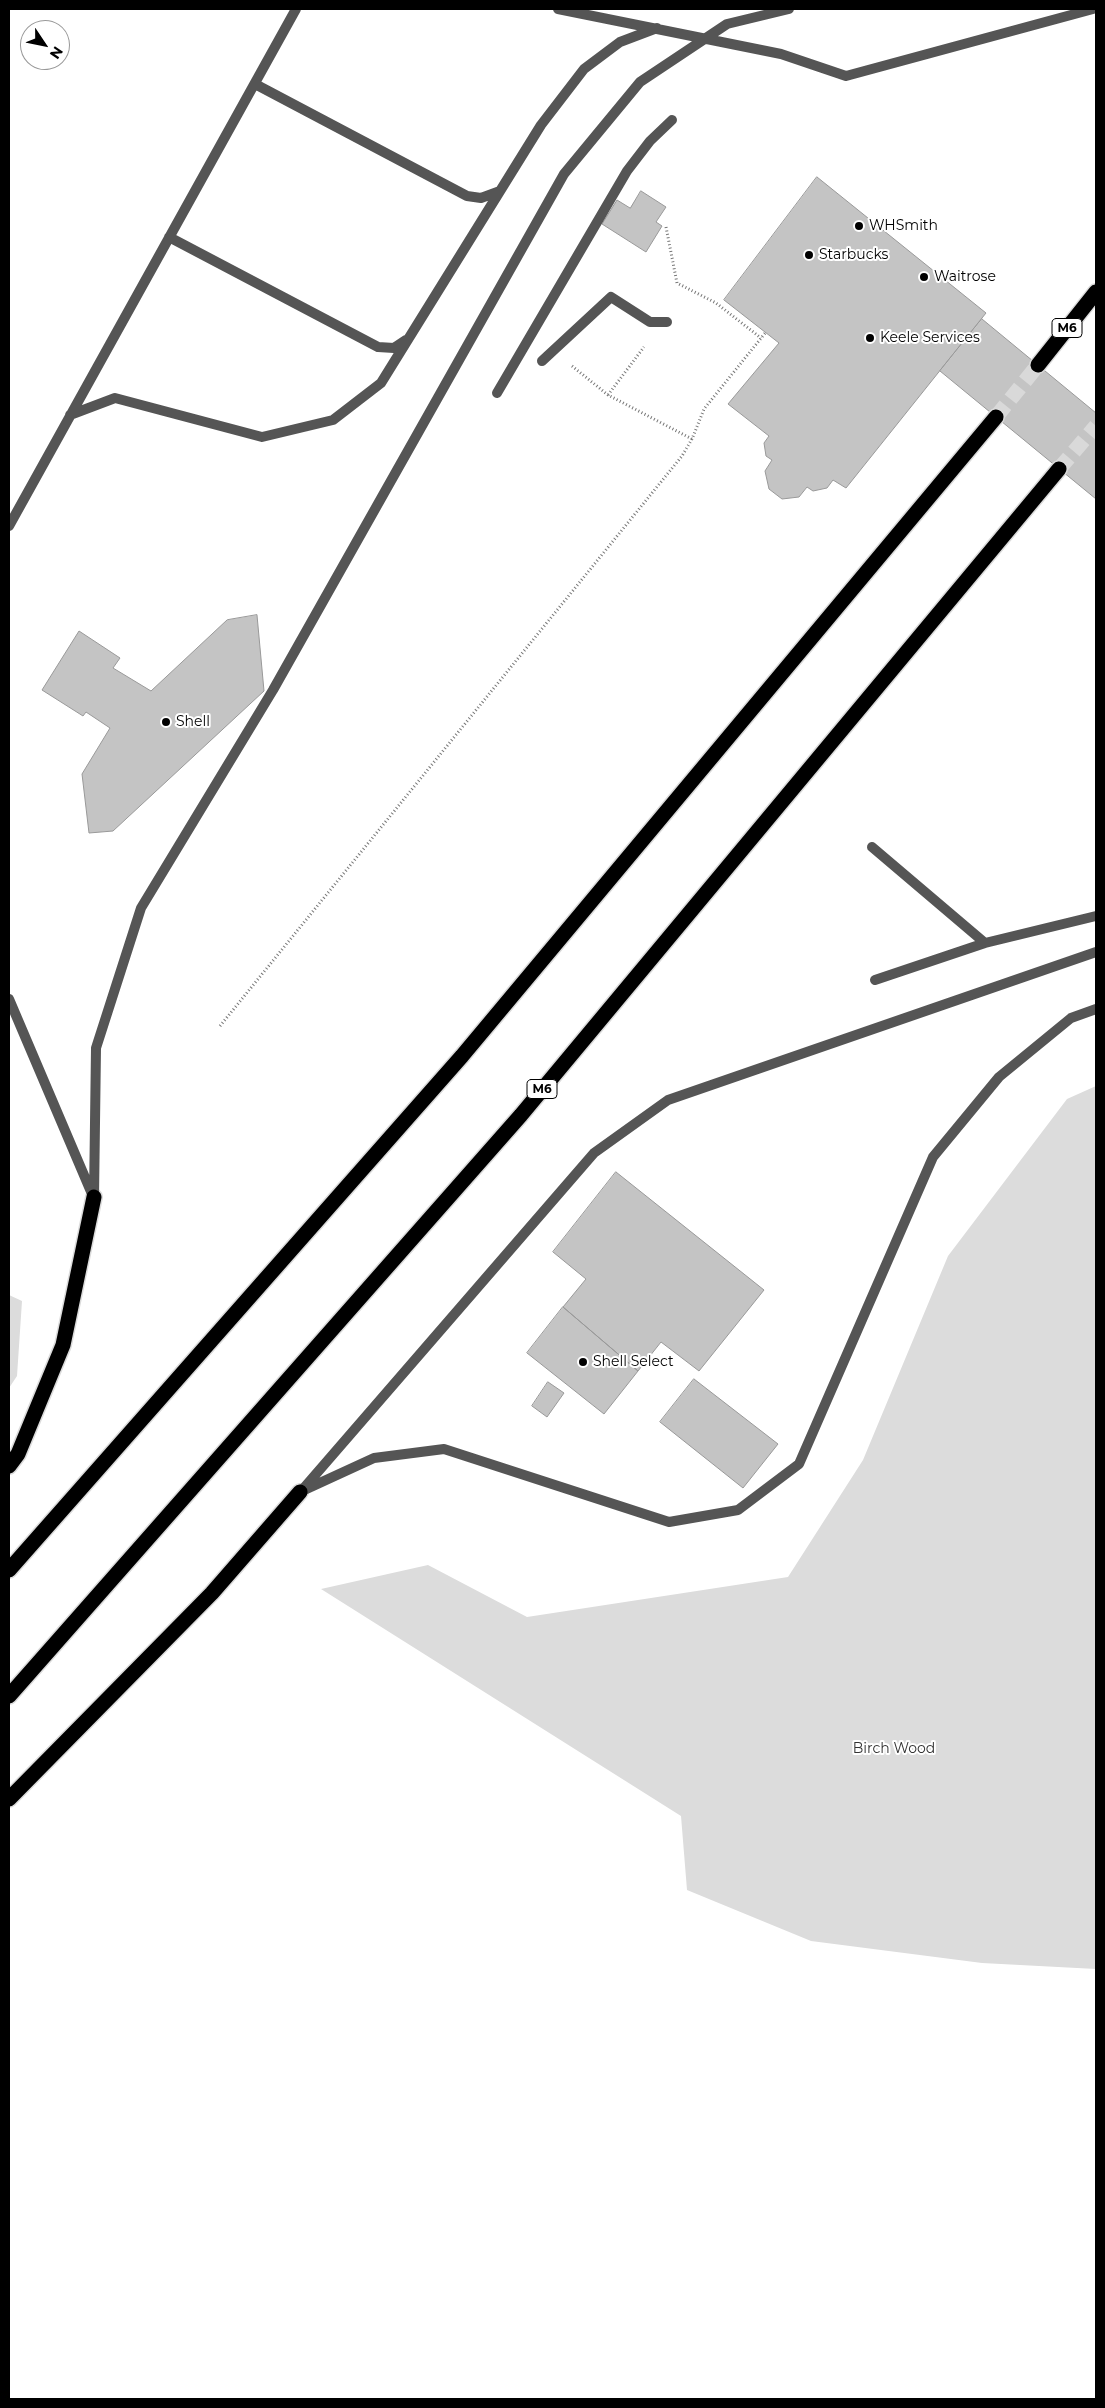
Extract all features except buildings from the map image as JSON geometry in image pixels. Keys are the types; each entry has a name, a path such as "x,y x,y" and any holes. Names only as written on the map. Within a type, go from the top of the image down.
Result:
{"highway":[{"name":"M6","path":"1038,365 1096,292"},
{"path":"9,1570 462,1056 996,417"},
{"name":"M6","path":"9,1696 521,1115 1060,469"},
{"path":"9,1466 18,1454 63,1344 94,1197"},
{"path":"9,1800 212,1593 300,1492"}],"lane":[{"path":"9,526 296,9"},
{"path":"558,9 782,54 846,76 1093,9"},
{"path":"94,1197 96,1048 141,908 273,690 564,174 640,82 727,24 789,9"},
{"path":"70,415 116,398 262,437 333,420 381,383 541,125 584,69 620,42 656,28"},
{"path":"255,84 467,196 481,198 500,190"},
{"path":"497,393 627,170 650,141 672,120"},
{"path":"169,237 378,347 394,348 409,338"},
{"path":"542,361 611,296 650,322 667,322"},
{"path":"872,847 985,943"},
{"path":"876,980 985,943 1096,916"},
{"path":"300,1492 594,1153 668,1100 1096,952"},
{"path":"9,999 94,1197"},
{"path":"300,1492 374,1458 444,1449 669,1522 738,1510 799,1464 933,1157 999,1077 1071,1018 1096,1009"}],"path":[{"path":"666,227 677,283 716,303 761,338"},
{"path":"220,1026 682,456 692,439 704,409 766,332"},
{"path":"608,395 645,348 638,342"},
{"path":"578,358 572,366 608,395 692,439"}],"green space":[{"name":"Birch Wood","path":"1096,1086 1096,1969 982,1963 811,1941 687,1890 681,1816 321,1589 428,1565 527,1617 788,1577 863,1460 948,1256 1067,1099"},
{"path":"9,1295 22,1301 17,1376 9,1388"}],"tunnel":[{"path":"996,417 1038,365"},
{"path":"1059,469 1096,426"}],"place":[{"name":"WHSmith","path":"859,226"},
{"name":"Starbucks","path":"809,255"},
{"name":"Waitrose","path":"924,277"},
{"name":"Keele Services","path":"870,338"},
{"name":"Shell","path":"166,722"},
{"name":"Shell Select","path":"583,1362"}]}
